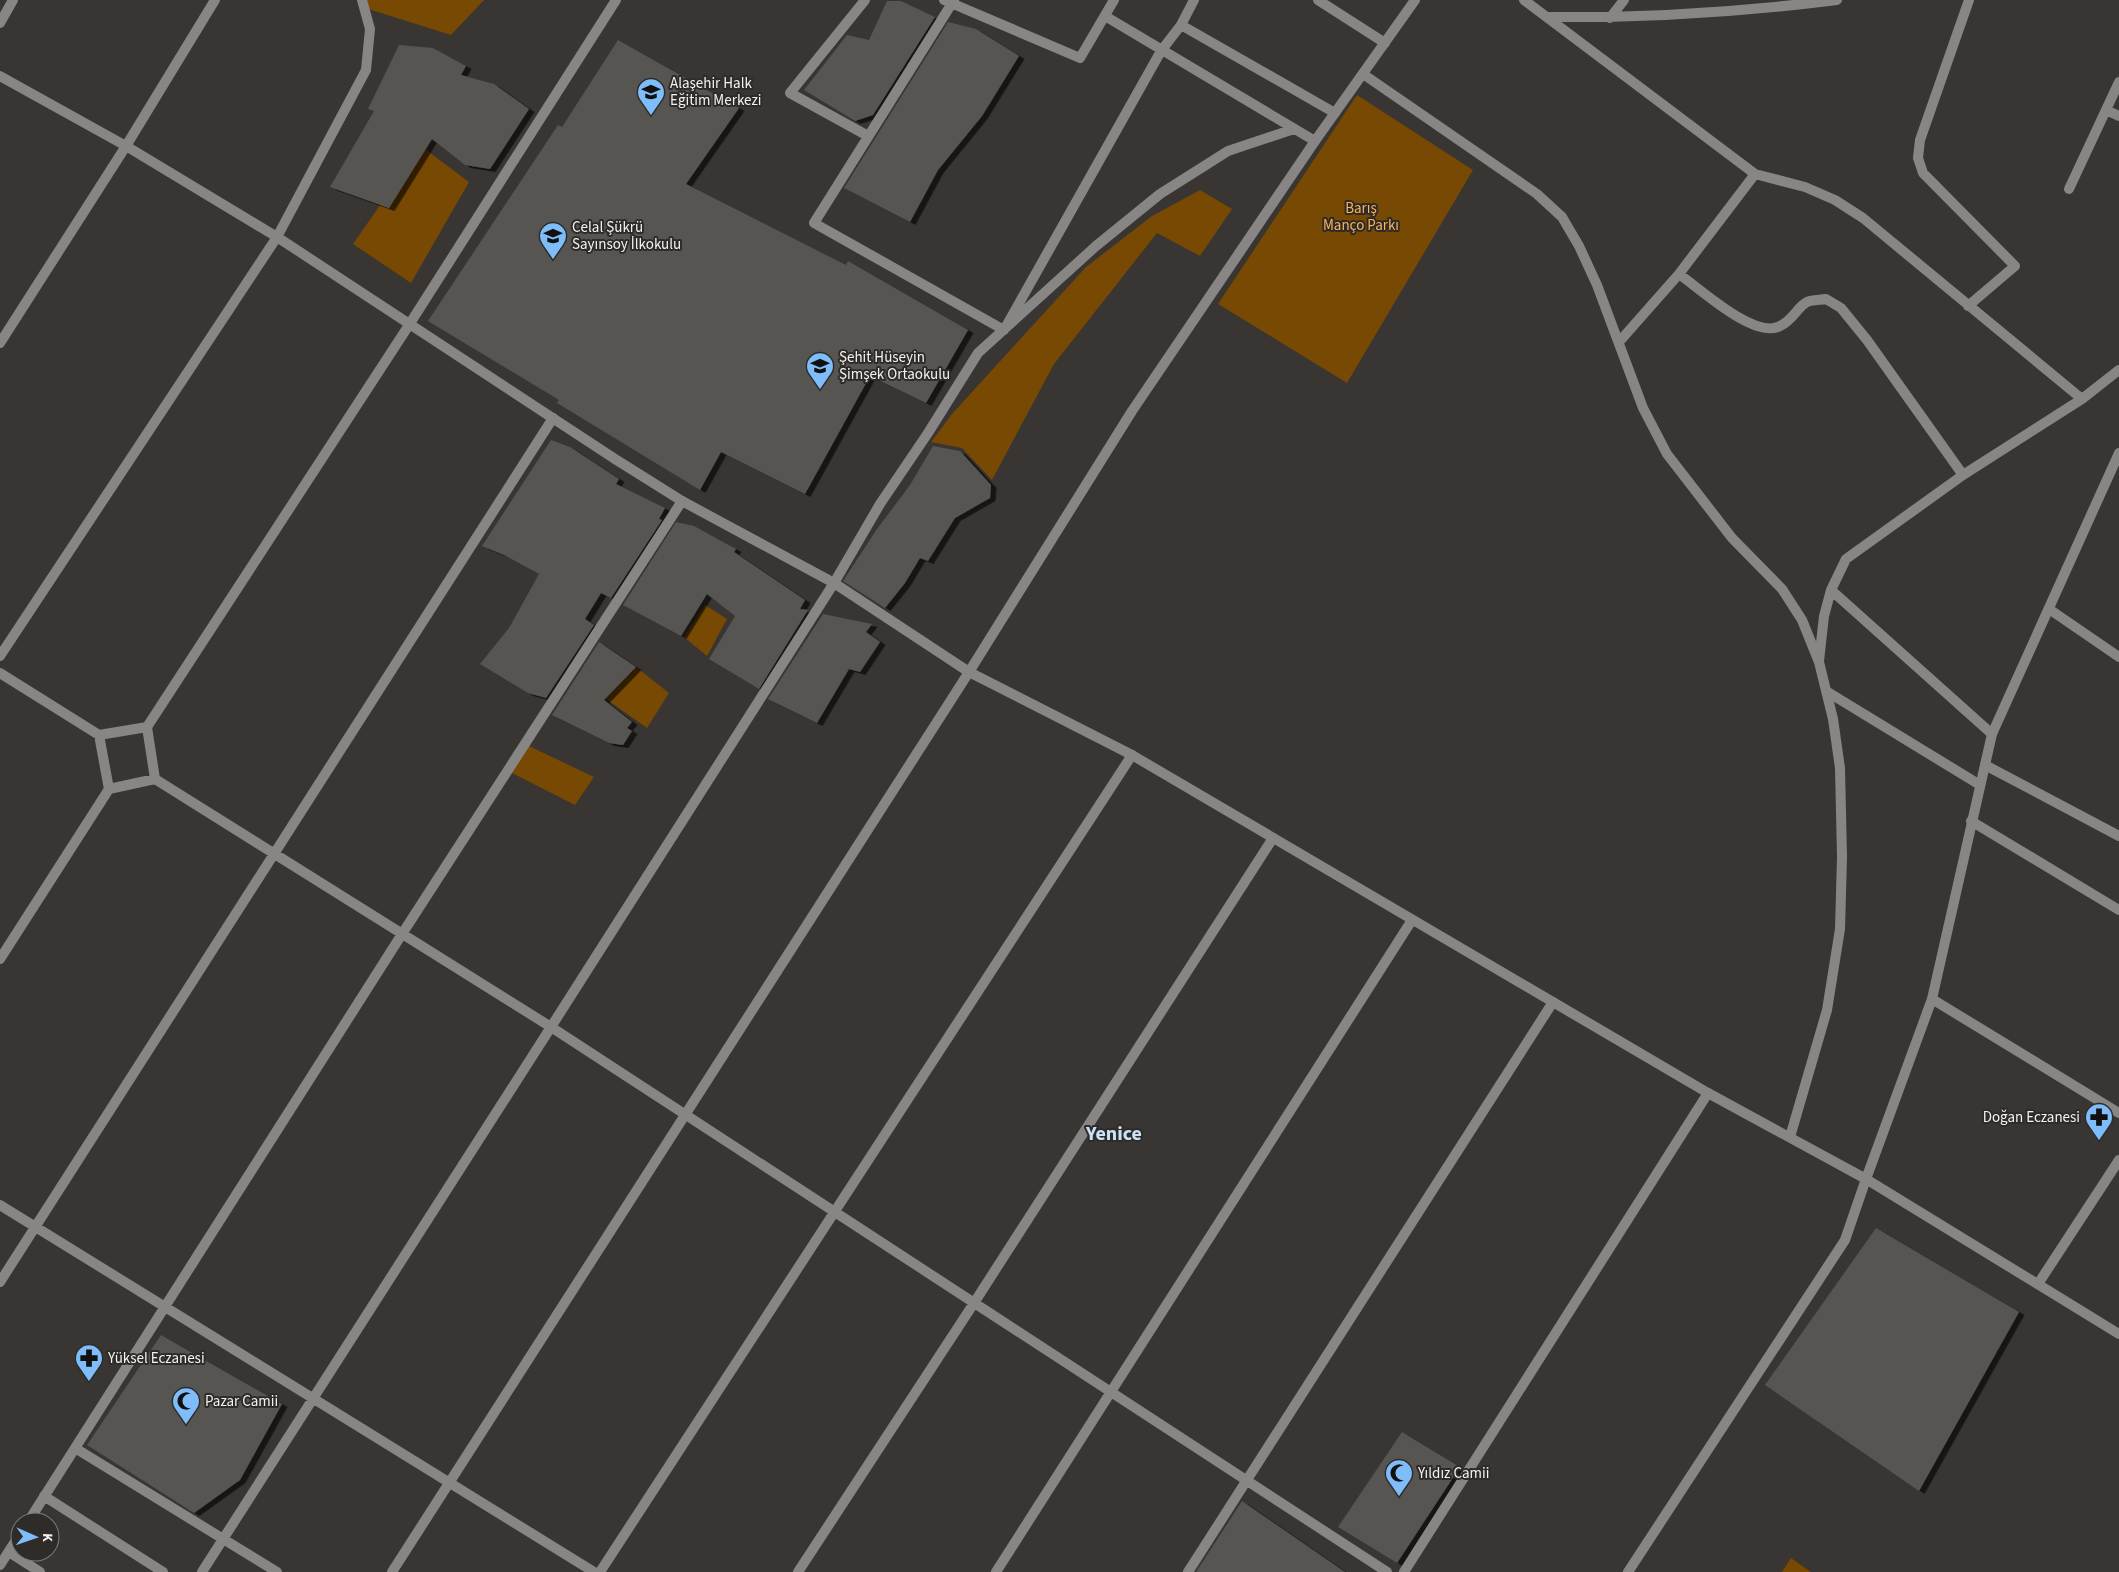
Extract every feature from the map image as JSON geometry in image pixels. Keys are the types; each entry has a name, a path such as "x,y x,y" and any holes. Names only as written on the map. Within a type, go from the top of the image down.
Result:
{"street":[{"path":"0,23 12,0"},
{"path":"0,343 126,146 215,0"},
{"path":"0,656 276,237 366,70 370,29 362,0"},
{"path":"155,779 147,727 409,325 616,0"},
{"path":"864,0 790,93 868,136"},
{"path":"1004,330 814,223 950,1 1080,58 1114,0"},
{"path":"1004,330 1161,51 1181,25 1194,0"},
{"path":"1318,0 1385,43"},
{"path":"392,1572 970,672 1132,411 1315,141 1415,0"},
{"path":"1610,18 1624,0"},
{"path":"1548,17 1610,18 1768,9 1836,0"},
{"path":"1968,306 2015,266 1923,173 1918,158 1920,140 1969,0"},
{"path":"1527,1 1755,174 1805,187 1835,200 1863,218 2082,399"},
{"path":"1105,16 1315,141"},
{"path":"1181,25 1335,113"},
{"path":"1363,74 1537,194 1562,218 1579,246 1597,285 1643,408 1667,454 1732,538 1782,589 1802,620 1819,662 1833,719 1840,768 1842,857 1840,928 1827,1010 1790,1137"},
{"path":"0,76 126,146 276,237 615,459 682,500 834,583 970,672 1132,755 1708,1093 1866,1179 2119,1334"},
{"path":"2069,189 2119,82"},
{"path":"2106,110 2119,116"},
{"path":"202,1572 834,583 880,504 928,433 978,353 1096,246 1160,194 1228,151 1294,129"},
{"path":"1619,342 1679,274 1755,174"},
{"path":"1679,274 1737,318 1759,326 1777,328 1792,319 1807,302 1826,299 1841,308 1868,340 1963,475"},
{"path":"1819,662 1824,616 1831,590 1846,559 1963,475 2082,399 2119,370"},
{"path":"0,1282 553,418"},
{"path":"1628,1572 1846,1240 1866,1179 1932,999 1992,734 2119,453"},
{"path":"34,1512 402,934 682,500"},
{"path":"1831,590 1992,734"},
{"path":"2049,608 2119,657"},
{"path":"0,673 99,735 147,727"},
{"path":"1826,691 1980,785"},
{"path":"0,959 109,789 99,735"},
{"path":"600,1572 1132,755"},
{"path":"1985,765 2119,836"},
{"path":"109,789 155,779 551,1027 1387,1572"},
{"path":"1971,821 2119,910"},
{"path":"798,1572 974,1303 1273,838"},
{"path":"996,1572 1412,920"},
{"path":"1932,999 2119,1113"},
{"path":"1188,1572 1553,1002"},
{"path":"1404,1572 1708,1093"},
{"path":"2038,1284 2119,1160"},
{"path":"0,1205 594,1572"},
{"path":"75,1448 277,1572"},
{"path":"44,1496 162,1572"},
{"path":"0,1565 9,1552 40,1572"}],"green space":[{"path":"363,0 484,0 451,35 365,8"},
{"name":"Barış Manço Parkı","path":"1357,95 1473,170 1347,383 1218,304"},
{"path":"421,146 469,182 411,283 353,244"},
{"path":"1200,190 1232,209 1200,256 1157,233 1054,364 992,480 962,448 931,442 952,414 1086,267 1152,216"},
{"path":"705,605 727,619 707,656 684,637"},
{"path":"636,667 669,693 647,728 606,699"},
{"path":"529,746 594,777 575,805 510,772"},
{"path":"1791,1558 1811,1572 1782,1572"}],"building":[{"path":"887,1 901,1 935,17 873,115 855,121 804,90 847,35 869,40"},
{"path":"948,22 976,29 1019,56 982,116 938,170 910,222 844,188"},
{"path":"618,40 739,108 686,184 846,265 848,261 968,330 926,403 870,376 805,494 721,452 700,490 557,403 559,400 428,321 558,125 562,127"},
{"path":"399,45 433,48 466,66 461,75 494,84 529,109 490,169 465,165 432,139 389,208 330,187 374,111 368,109"},
{"path":"551,440 570,447 619,479 616,484 665,508 659,519 662,520 611,598 601,593 585,619 594,625 546,698 528,693 480,664 509,628 539,574 504,555 482,546"},
{"path":"933,446 960,451 991,485 990,498 955,518 928,561 920,558 905,583 885,608 843,581 877,529 910,485"},
{"path":"676,522 694,526 736,549 734,552 805,600 800,609 808,610 759,689 709,659 735,616 707,594 681,636 623,605"},
{"path":"823,614 872,624 866,632 880,642 860,672 849,669 817,723 768,699"},
{"path":"599,642 636,667 604,700 632,722 627,728 632,731 623,745 609,743 552,715"},
{"path":"1876,1228 2019,1312 1919,1491 1765,1385"},
{"name":"Pazar Camii","path":"161,1335 282,1404 240,1480 194,1513 87,1445"},
{"name":"Yıldız Camii","path":"1402,1432 1460,1467 1397,1563 1338,1527"},
{"path":"1242,1501 1345,1572 1196,1572"}],"place":[{"name":"Alaşehir Halk Eğitim Merkezi","path":"651,116"},
{"name":"Celal Şükrü Sayınsoy İlkokulu","path":"553,260"},
{"name":"Şehit Hüseyin Şimşek Ortaokulu","path":"820,390"},
{"name":"Doğan Eczanesi","path":"2099,1141"},
{"name":"Yüksel Eczanesi","path":"89,1382"},
{"name":"Pazar Camii","path":"186,1425"},
{"name":"Yıldız Camii","path":"1399,1497"}],"district":[{"name":"Yenice","path":"1114,1133"}]}
